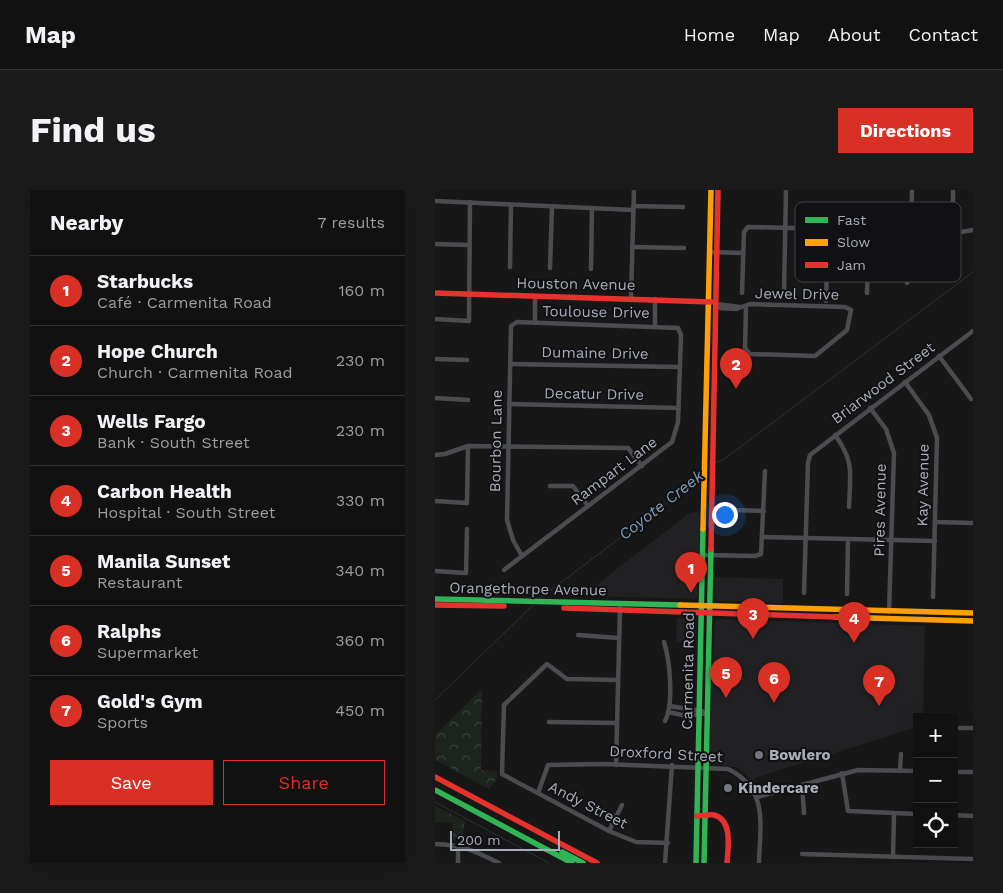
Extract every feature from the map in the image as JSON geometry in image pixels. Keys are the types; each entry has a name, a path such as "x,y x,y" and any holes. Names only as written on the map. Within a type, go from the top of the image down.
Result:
{"main road":[{"name":"Carmenita Road","path":"696,863 711,190"},
{"name":"Carmenita Road","path":"704,863 718,190"},
{"name":"Houston Avenue","path":"435,293 709,300 716,304"},
{"name":"Orangethorpe Avenue","path":"435,599 620,611 973,621"},
{"name":"Orangethorpe Avenue","path":"565,606 620,603 973,613"},
{"name":"Orangethorpe Avenue","path":"435,605 507,604"},
{"path":"435,777 597,863"},
{"path":"435,790 570,862"},
{"path":"477,799 480,804 589,863"},
{"path":"697,816 714,815 725,823 728,835 727,863"},
{"path":"493,821 502,820 583,863"}],"street":[{"path":"631,298 634,190"},
{"path":"784,292 786,190"},
{"path":"435,201 592,208 683,207"},
{"path":"435,319 469,321 470,202"},
{"path":"510,267 511,205"},
{"path":"550,268 552,206"},
{"path":"591,269 592,208"},
{"path":"742,292 744,232 750,227 795,227"},
{"path":"435,244 469,245"},
{"path":"632,247 684,248"},
{"path":"710,252 743,253"},
{"path":"826,301 827,282"},
{"path":"867,282 867,293"},
{"path":"535,296 535,323"},
{"path":"655,299 655,326"},
{"name":"Jewel Drive","path":"716,304 720,308 743,307 750,304 845,307 851,310 852,315 847,330 815,356 750,354 745,348 743,307"},
{"name":"Toulouse Drive","path":"513,324 655,326 679,329"},
{"name":"Bourbon Lane","path":"513,324 510,330 507,520 513,540 522,556"},
{"name":"Rampart Lane","path":"504,570 672,442 677,432 679,408 681,336 679,329"},
{"name":"Briarwood Street","path":"806,538 809,457 835,435 973,331"},
{"path":"939,356 971,399"},
{"path":"435,359 467,360"},
{"name":"Dumaine Drive","path":"509,364 680,367"},
{"name":"Kay Avenue","path":"905,382 934,426 937,438 933,597"},
{"path":"435,398 468,400"},
{"name":"Decatur Drive","path":"509,404 679,408"},
{"name":"Pires Avenue","path":"871,408 885,429 894,453 889,618"},
{"path":"835,435 846,450 850,461 849,507"},
{"path":"435,502 467,503 468,446"},
{"path":"435,455 445,454 468,446 628,448 642,466"},
{"path":"703,555 755,556 761,554 765,471"},
{"path":"550,486 573,486 588,506"},
{"path":"729,507 736,510 764,512"},
{"path":"935,522 973,523"},
{"path":"435,571 466,573 467,529"},
{"path":"763,537 935,542"},
{"path":"804,593 806,538"},
{"path":"847,594 848,539"},
{"path":"615,764 620,603"},
{"path":"578,635 619,638"},
{"path":"664,642 670,687 669,709 665,721"},
{"name":"Andy Street","path":"618,680 567,679 547,664 504,705 502,774 609,831 636,842 668,843"},
{"path":"669,709 707,713"},
{"path":"549,722 617,724"},
{"path":"958,728 973,728"},
{"path":"900,771 901,754"},
{"name":"Droxford Street","path":"538,793 548,765 672,765 706,766 734,772 751,785 757,797"},
{"path":"665,863 668,843 672,765"},
{"path":"759,863 760,816 757,797 858,770 913,771"},
{"path":"958,772 973,772"},
{"path":"842,773 848,811 858,813 913,814"},
{"path":"802,786 804,813"},
{"path":"609,831 621,805"},
{"path":"893,857 894,814"},
{"path":"958,815 973,816"},
{"path":"435,844 458,845 469,848 499,863"},
{"path":"458,845 458,863"},
{"path":"802,854 973,859"},
{"path":"871,856 871,863"}],"shaded area":[{"path":"700,513 698,596 695,599 589,596 595,586 688,514"},
{"path":"715,577 783,579 783,603 718,601 715,599"},
{"path":"677,618 696,620 696,643 676,642"},
{"path":"718,619 925,626 923,713 913,713 913,728 755,778 754,783 739,768 713,763 708,757 715,621"}],"green space":[{"path":"482,689 481,770 497,771 497,779 489,789 435,760 435,735"},
{"path":"435,806 465,821 462,840 453,840 453,823 435,822"}],"waterway":[{"name":"Coyote Creek","path":"961,281 973,272"},
{"name":"Coyote Creek","path":"714,463 723,460 960,282"},
{"name":"Coyote Creek","path":"539,599 693,483 702,471"},
{"name":"Coyote Creek","path":"435,700 533,605"},
{"path":"435,802 549,863"}],"traffic: fast":[{"path":"696,863 703,529"},
{"path":"704,863 711,549"},
{"path":"435,599 680,605"},
{"path":"435,790 572,863"},
{"path":"562,852 583,863"}],"traffic: slow":[{"path":"703,529 711,190"},
{"path":"680,605 973,613"},
{"path":"835,617 973,621"}],"traffic: jam":[{"path":"711,549 718,190"},
{"path":"435,293 712,302"},
{"path":"435,605 504,606"},
{"path":"564,608 835,617"},
{"path":"435,777 597,863"},
{"path":"697,816 714,815 724,822 728,835 727,863"}],"place":[{"name":"Hope Church","path":"736,389"},
{"name":"Starbucks","path":"691,593"},
{"name":"Wells Fargo","path":"753,639"},
{"name":"Carbon Health","path":"854,643"},
{"name":"Manila Sunset","path":"726,698"},
{"name":"Ralphs","path":"774,703"},
{"name":"Gold's Gym","path":"879,706"},
{"name":"Bowlero","path":"759,755"},
{"name":"Kindercare","path":"728,788"}]}
